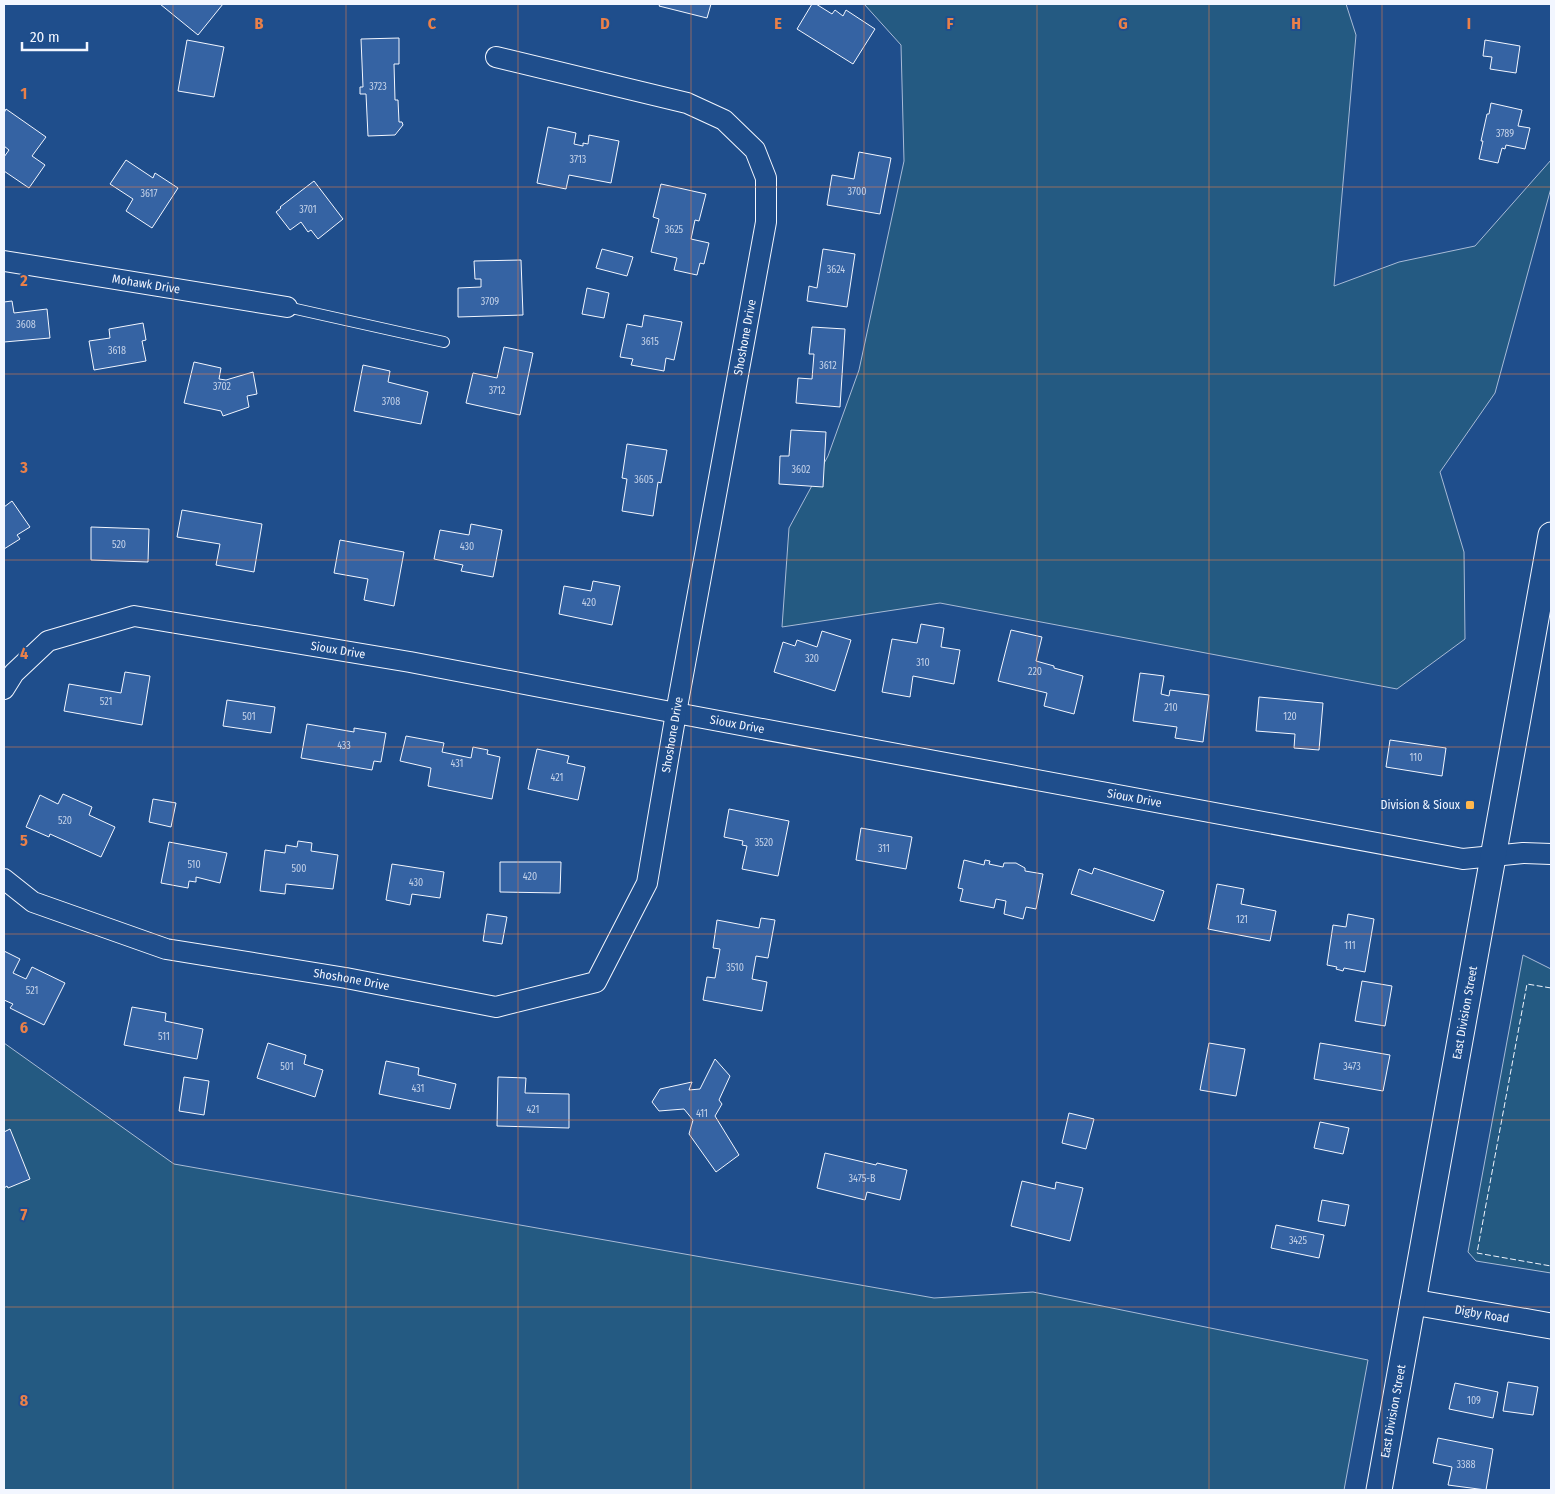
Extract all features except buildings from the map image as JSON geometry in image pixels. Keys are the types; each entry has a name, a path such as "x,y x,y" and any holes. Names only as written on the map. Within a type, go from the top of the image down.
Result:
{"street":[{"name":"Shoshone Drive","path":"4,879 33,902 166,948 346,978 496,1007 596,982 647,883 676,713 766,222 766,178 755,150 724,120 717,116 687,103 496,57"},
{"name":"Mohawk Drive","path":"4,261 287,307"},
{"name":"East Division Street","path":"1380,1490 1551,535"},
{"name":"Sioux Drive","path":"4,689 14,673 48,641 134,616 410,662 1463,859 1523,853 1551,854"},
{"name":"Digby Road","path":"1413,1302 1551,1326"}],"lane":[{"path":"287,307 444,342"}],"shaded area":[{"path":"864,4 1346,4 1356,35 1334,286 1399,262 1475,246 1551,160 1551,188 1495,393 1440,472 1464,552 1465,639 1397,689 940,603 782,627 789,528 828,456 859,370 904,161 901,45"},
{"path":"1523,955 1551,969 1551,1273 1476,1261 1468,1252"},
{"path":"4,1043 174,1164 934,1298 1033,1292 1368,1360 1344,1490 4,1490"}],"fence":[{"path":"1551,988 1527,984 1477,1253 1551,1266"}],"place":[{"name":"Division & Sioux","path":"1470,805"}]}
